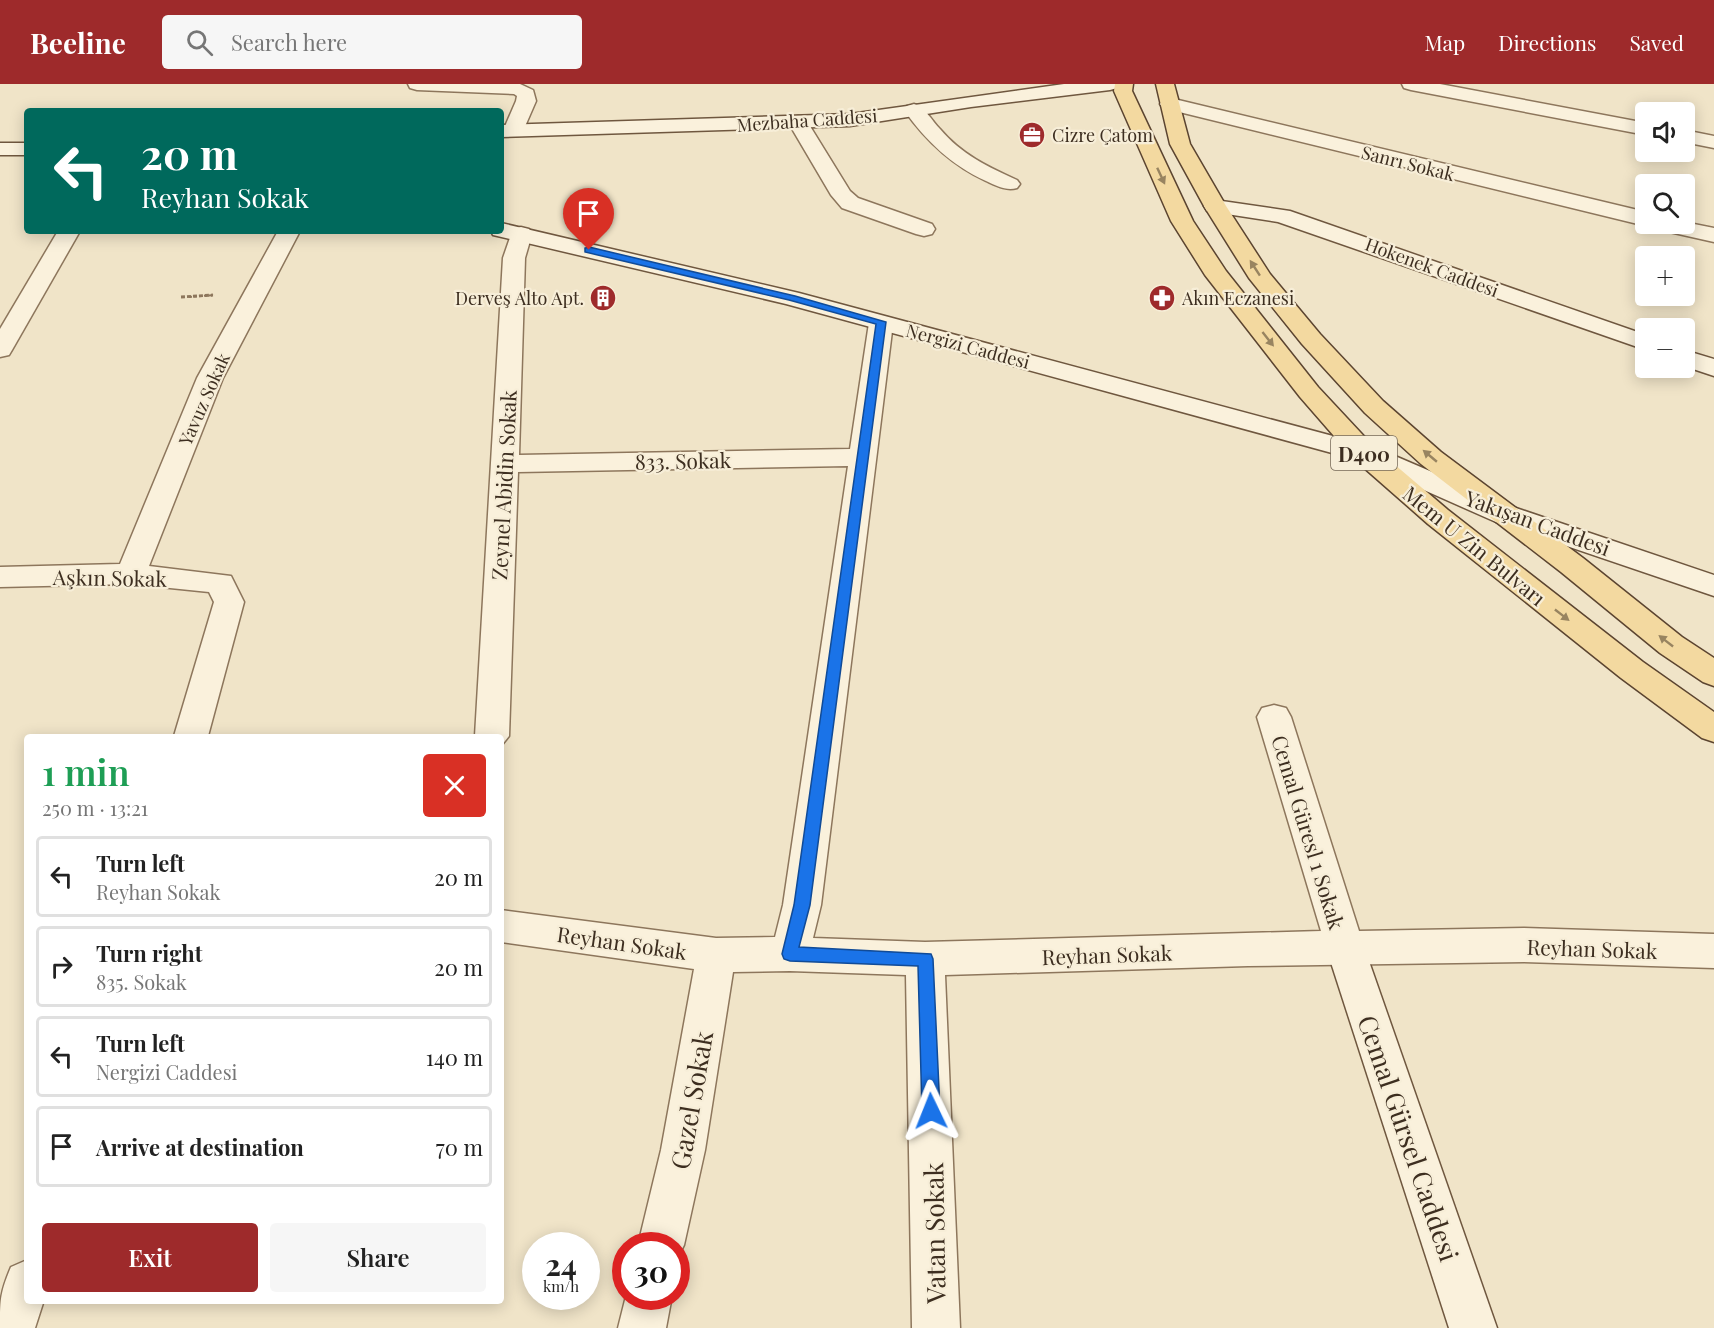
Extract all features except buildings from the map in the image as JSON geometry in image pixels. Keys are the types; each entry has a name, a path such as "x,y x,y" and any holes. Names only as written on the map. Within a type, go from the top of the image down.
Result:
{"main road":[{"name":"Mem U Zin Bulvarı","path":"1124,84 1124,91 1182,221 1217,275 1288,365 1364,453 1447,525 1632,670 1714,729"},
{"name":"Mem U Zin Bulvarı","path":"1168,94 1180,144 1215,206 1261,278 1311,339 1374,407 1431,458 1671,645 1714,675"}],"street":[{"path":"417,84 520,86 526,101 507,131"},
{"name":"Mezbaha Caddesi","path":"507,131 850,120 1110,84"},
{"path":"1411,84 1635,127"},
{"name":"Sanrı Sokak","path":"1168,94 1635,216"},
{"path":"914,110 949,152 975,169 1010,184"},
{"path":"798,122 842,195 850,203 924,229"},
{"path":"1695,138 1714,142"},
{"path":"0,149 24,149"},
{"name":"Hokenek Caddesi","path":"1215,206 1282,216 1635,339"},
{"path":"1695,231 1714,235"},
{"name":"Nergizi Caddesi","path":"511,232 791,298 1364,453"},
{"name":"Zeynel Abidin Sokak","path":"492,734 514,258 511,232"},
{"path":"0,350 67,234"},
{"name":"Yavuz Sokak","path":"130,574 210,378 288,234"},
{"path":"790,954 802,905 881,322"},
{"path":"1695,361 1714,368"},
{"name":"Yakışan Caddesi","path":"1364,453 1506,515 1714,586"},
{"name":"833. Sokak","path":"504,464 863,457"},
{"name":"Aşkın Sokak","path":"0,577 130,574 220,583 229,602 192,734"},
{"name":"Cemal Güresl 1 Sokak","path":"1274,717 1345,947"},
{"name":"Reyhan Sokak","path":"504,926 716,955 790,954 925,959 1345,947 1524,945 1714,951"},
{"name":"Cemal Gürsel Caddesi","path":"1345,947 1473,1328"},
{"name":"Gazel Sokak","path":"664,1232 683,1150 716,955"},
{"name":"Vatan Sokak","path":"925,959 936,1328"},
{"path":"11,1328 24,1291"},
{"path":"642,1328 646,1310"}],"place":[{"name":"Cizre Çatom","path":"1032,135"},
{"name":"Derveş Alto Apt.","path":"603,298"},
{"name":"Akın Eczanesi","path":"1162,298"}],"route":[{"path":"589,250 881,322 802,905 790,954 925,959 931,1111"}]}
